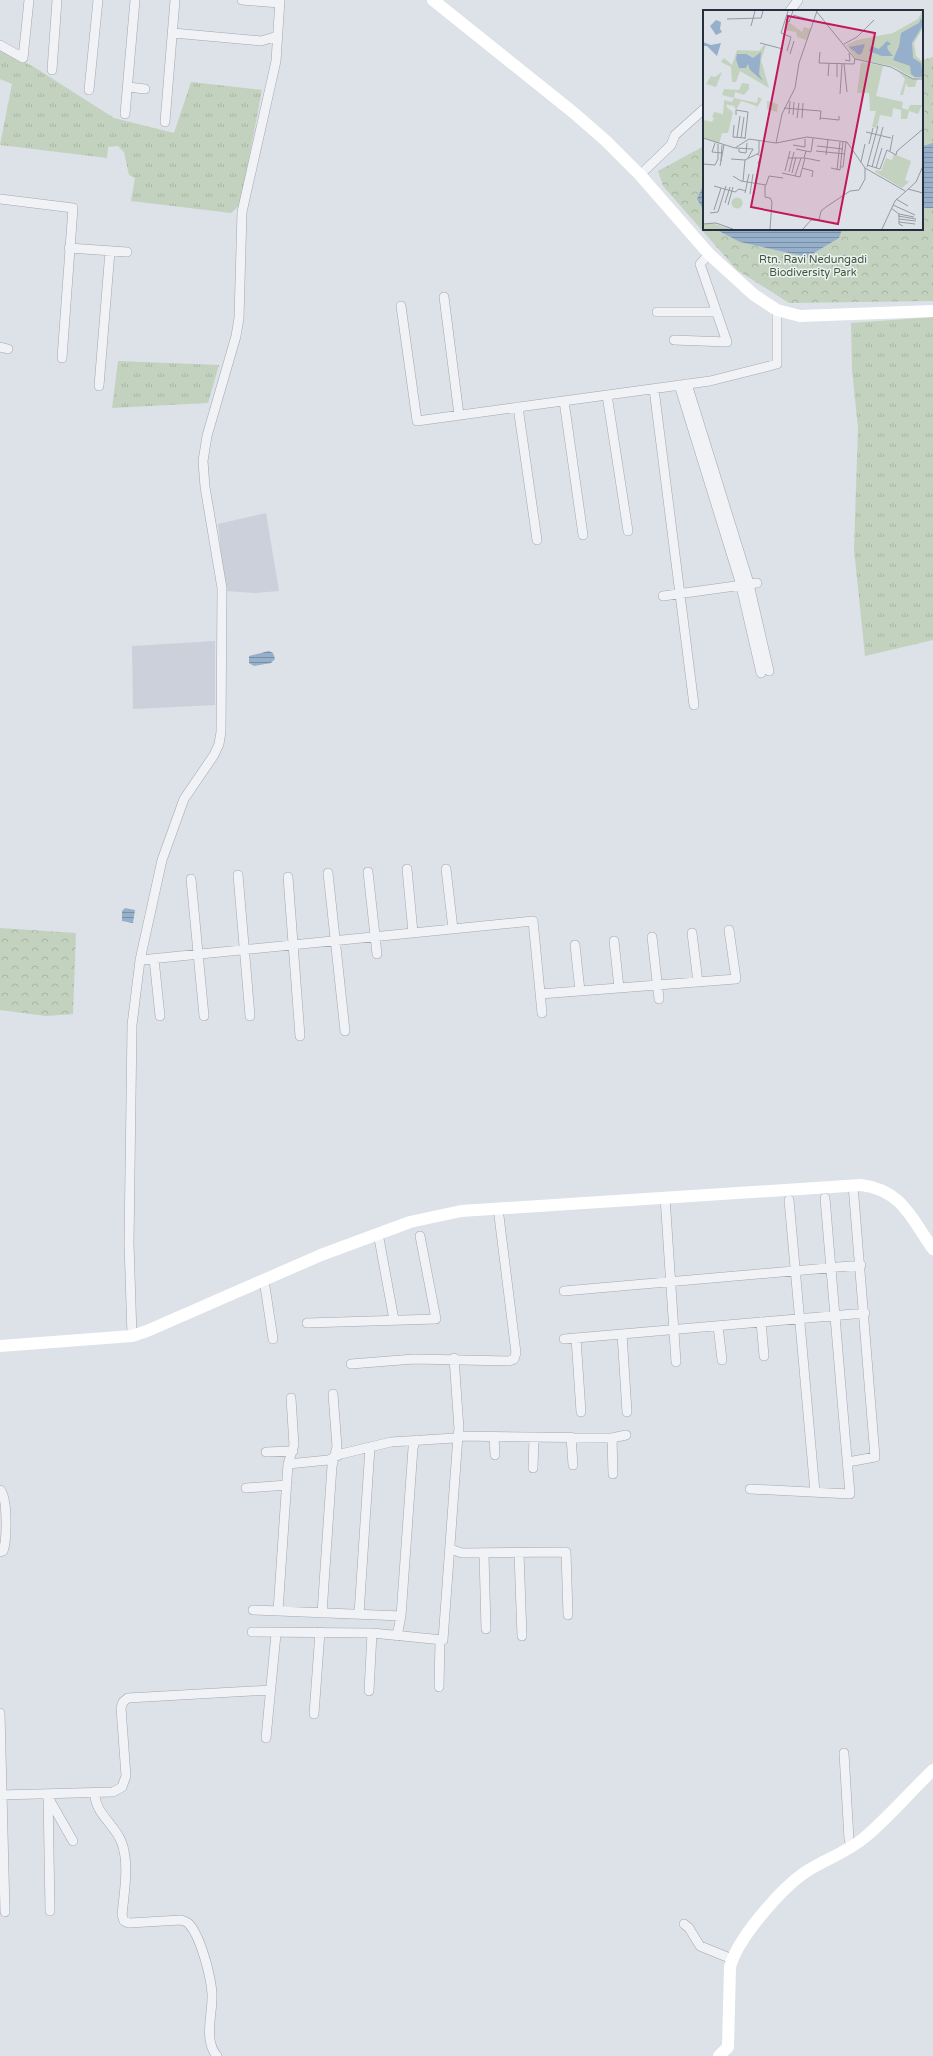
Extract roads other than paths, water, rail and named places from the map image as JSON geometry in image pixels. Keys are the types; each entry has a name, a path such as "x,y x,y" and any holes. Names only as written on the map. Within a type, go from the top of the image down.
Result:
{"street":[{"path":"0,45 23,58 29,0"},
{"path":"52,70 57,0"},
{"path":"89,90 98,0"},
{"path":"125,114 135,0"},
{"path":"165,122 175,0"},
{"path":"132,1336 129,1242 132,1032 140,960 162,860 184,799 214,755 219,744 221,732 222,588 205,487 203,461 207,436 236,336 239,318 242,212 276,61 280,2 242,0"},
{"path":"433,0 574,113 640,175 709,254 754,296 777,310 789,315 815,317 933,311"},
{"path":"791,10 798,0"},
{"path":"172,32 261,41 278,36"},
{"path":"128,87 145,89"},
{"path":"640,175 671,145 675,136 703,110"},
{"path":"0,199 73,208 62,358"},
{"path":"69,248 127,252"},
{"path":"99,386 110,251"},
{"path":"674,340 727,342 700,264 709,254"},
{"path":"444,297 459,415"},
{"path":"401,306 417,421 710,381 778,364 777,310"},
{"path":"657,312 716,312"},
{"path":"683,385 749,584 765,672"},
{"path":"654,389 694,705"},
{"path":"608,395 628,531"},
{"path":"564,401 583,535"},
{"path":"518,407 537,540"},
{"path":"662,596 749,584"},
{"path":"407,869 413,933"},
{"path":"446,869 453,929"},
{"path":"368,872 377,954"},
{"path":"328,873 345,1031"},
{"path":"238,875 250,1016"},
{"path":"288,877 300,1036"},
{"path":"190,879 199,954 204,1016"},
{"path":"140,960 533,921 542,1013"},
{"path":"540,994 736,979 729,930"},
{"path":"692,933 698,982"},
{"path":"652,937 659,999"},
{"path":"614,941 619,988"},
{"path":"575,945 580,990"},
{"path":"154,959 160,1016"},
{"path":"0,1346 132,1336 148,1332 321,1254 378,1233 435,1215 498,1208 853,1185 877,1187 890,1194 902,1204 933,1248"},
{"path":"848,1462 876,1457 861,1265 853,1185"},
{"path":"665,1197 676,1362"},
{"path":"750,1489 850,1494 825,1198"},
{"path":"789,1200 815,1492"},
{"path":"351,1364 414,1359 454,1358 510,1361 516,1356 498,1208"},
{"path":"378,1233 394,1320"},
{"path":"308,1323 436,1319 420,1236"},
{"path":"564,1291 861,1265"},
{"path":"264,1280 273,1339"},
{"path":"564,1339 865,1313"},
{"path":"761,1322 764,1356"},
{"path":"718,1326 722,1360"},
{"path":"622,1334 627,1412"},
{"path":"576,1338 581,1412"},
{"path":"439,1687 440,1640 443,1640 458,1436 454,1358"},
{"path":"322,1613 332,1466 337,1447 333,1394"},
{"path":"278,1611 288,1464 294,1445 291,1398"},
{"path":"288,1464 328,1460 341,1454 391,1442 449,1440 458,1436 612,1438 626,1435"},
{"path":"494,1437 495,1455"},
{"path":"533,1468 534,1437"},
{"path":"571,1437 573,1465"},
{"path":"612,1438 613,1474"},
{"path":"397,1636 401,1616 413,1448 416,1440"},
{"path":"359,1614 370,1447"},
{"path":"266,1452 293,1451"},
{"path":"246,1488 287,1485"},
{"path":"0,1490 4,1498 6,1543 3,1551 0,1552"},
{"path":"450,1549 462,1553 484,1554 566,1552 568,1615"},
{"path":"484,1554 486,1629"},
{"path":"519,1554 522,1636"},
{"path":"253,1610 401,1616"},
{"path":"252,1632 276,1634 320,1632 372,1633 440,1640"},
{"path":"314,1714 320,1632"},
{"path":"369,1691 372,1633"},
{"path":"266,1738 276,1634"},
{"path":"1,1795 48,1796 113,1792 122,1787 126,1776 121,1708 123,1702 128,1698 270,1690"},
{"path":"0,1713 5,1912"},
{"path":"844,1753 849,1839 851,1846"},
{"path":"718,2056 728,2047 730,1967 739,1945 773,1901 804,1874 864,1838 933,1770"},
{"path":"95,1793 95,1799 100,1810 122,1841 126,1872 122,1915 124,1921 129,1923 181,1920 189,1924 204,1954 212,1993 211,2047 217,2056"},
{"path":"48,1796 73,1841"},
{"path":"48,1796 50,1911"},
{"path":"684,1924 689,1928 700,1946 732,1959"}],"water":[{"path":"933,143 933,208 923,207 923,146"},
{"path":"703,185 703,209 697,199"},
{"path":"717,230 842,230 839,238 807,257 740,242"},
{"path":"269,651 273,653 275,659 271,663 254,666 249,663 249,656"},
{"path":"125,908 135,910 133,923 122,921 122,911"}],"park label":[{"name":"Rtn. Ravi Nedungadi Biodiversity Park","path":"813,265"}]}
